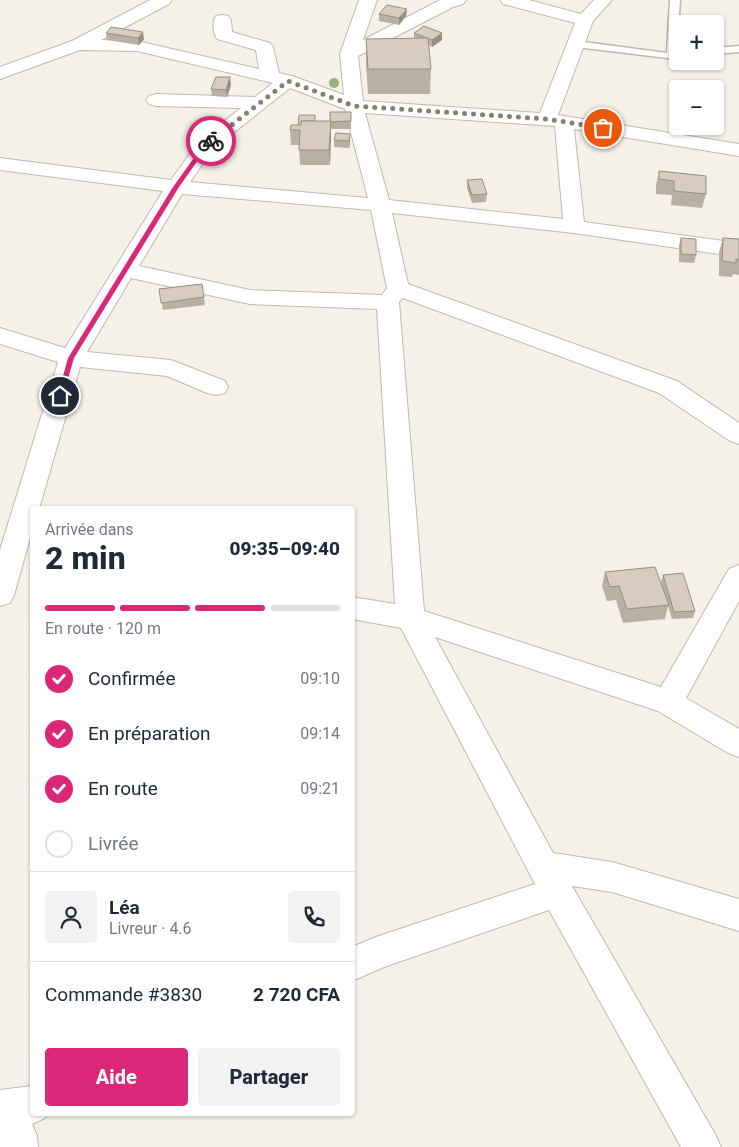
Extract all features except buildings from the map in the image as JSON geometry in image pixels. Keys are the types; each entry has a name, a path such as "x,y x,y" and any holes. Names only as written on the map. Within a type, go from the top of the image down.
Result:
{"street":[{"path":"0,73 78,44 163,0"},
{"path":"368,0 349,54 354,106 380,205 393,295 410,618 550,879 702,1147"},
{"path":"349,54 447,3 457,0"},
{"path":"509,0 585,20"},
{"path":"574,226 555,121 576,44 585,20 603,0"},
{"path":"222,20 223,35 264,47 279,79"},
{"path":"78,44 137,46 279,79 354,106 555,121 739,150"},
{"path":"30,506 71,358 176,187 206,145 260,103 279,79"},
{"path":"156,100 260,103"},
{"path":"0,164 176,187 380,205 574,226 739,250"},
{"path":"126,270 250,297 393,295 668,387 739,435"},
{"path":"0,336 71,358 171,368 216,387"},
{"path":"0,595 13,568 30,506"},
{"path":"668,702 739,576"},
{"path":"355,609 410,618 668,702 739,744"},
{"path":"355,963 376,952 550,879 612,877 739,915"},
{"path":"19,1147 18,1136 0,1110 30,1105"}],"lane":[{"path":"676,0 676,15"},
{"path":"576,44 669,56"},
{"path":"724,50 739,49"}],"way so far":[{"path":"211,141 288,81 354,106 547,119 603,128"}],"route":[{"path":"60,396 71,358 176,187 206,145 211,141"}]}
